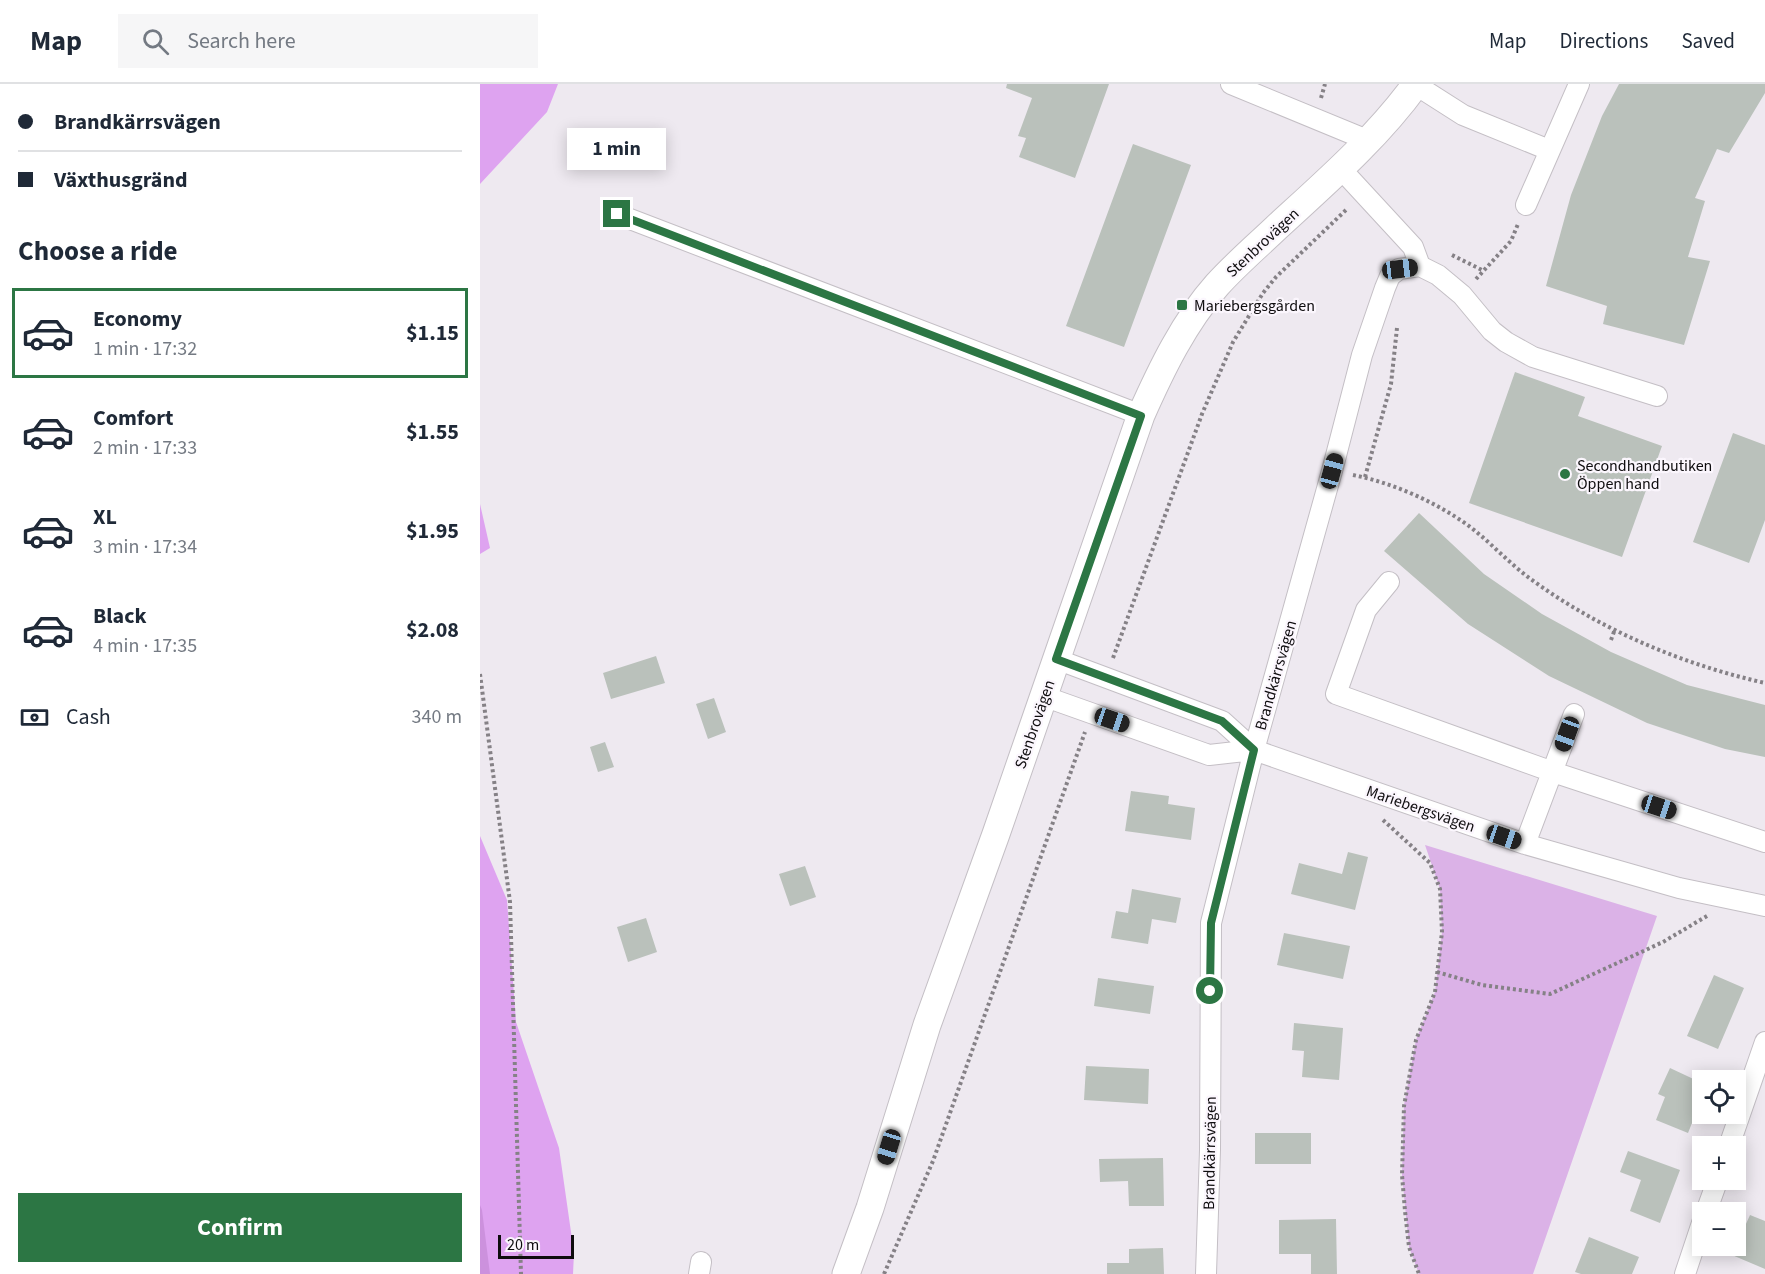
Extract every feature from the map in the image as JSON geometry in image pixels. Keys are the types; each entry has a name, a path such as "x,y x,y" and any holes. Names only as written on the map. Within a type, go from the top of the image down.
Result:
{"street":[{"path":"1231,84 1367,140"},
{"path":"1416,84 1463,115 1549,150"},
{"name":"Stenbrovägen","path":"846,1274 870,1209 927,1025 1141,416 1175,346 1196,311 1216,286 1341,169 1401,104 1416,84"},
{"path":"1526,205 1579,84"},
{"path":"1341,169 1413,248 1420,266 1438,275 1462,296 1492,331 1506,342 1533,357 1657,396"},
{"path":"617,214 1141,416"},
{"name":"Brandkärrsvägen","path":"1206,1274 1210,1150 1211,923 1254,750 1362,355 1390,276 1400,269 1420,266"},
{"path":"1389,582 1366,610 1336,694 1553,772 1765,842"},
{"name":"Mariebergsvägen","path":"1056,659 1222,721 1254,750 1526,844 1679,888 1765,906"},
{"name":"Mariebergsvägen","path":"1043,696 1209,755 1254,750"},
{"path":"1526,844 1574,714"},
{"path":"1733,1136 1761,1064 1765,1042"},
{"path":"1685,1274 1692,1253"}],"path":[{"path":"1106,678 1202,414 1233,342 1263,292 1276,277 1364,194"},
{"path":"1462,296 1511,241 1526,205"},
{"path":"1332,471 1376,481 1409,493 1442,509 1469,526 1527,576 1553,594 1615,629 1683,660 1765,683"},
{"path":"1611,640 1615,629"},
{"path":"480,674 510,902 520,1274"},
{"path":"884,1274 933,1161 1092,713"},
{"path":"1379,816 1430,863 1440,889 1442,932 1435,992 1416,1040 1404,1106 1402,1175 1405,1211 1409,1247 1419,1274"},
{"path":"1437,972 1482,985 1550,994 1663,942 1698,922 1731,899"}],"shaded area":[{"path":"480,84 558,84 547,112 480,184"},
{"path":"480,504 490,548 480,554"},
{"path":"480,836 507,900 516,1022 559,1148 574,1253 573,1274 480,1274"},
{"path":"1425,845 1657,916 1533,1274 1419,1274 1409,1247 1402,1175 1404,1105 1416,1040 1435,992 1442,932 1440,889"},
{"path":"480,1205 482,1210 490,1274 480,1274"}],"building":[{"path":"1007,84 1109,84 1075,178 1019,157 1026,138 1018,136 1032,98 1006,88"},
{"path":"1619,84 1765,84 1765,93 1729,153 1717,149 1695,198 1705,201 1688,257 1710,261 1684,345 1603,324 1607,306 1546,286 1571,195 1602,116"},
{"path":"1133,144 1191,165 1124,347 1066,326"},
{"name":"Secondhandbutiken Öppen hand","path":"1515,372 1585,397 1578,416 1662,446 1622,557 1469,503"},
{"path":"1733,433 1765,445 1765,520 1749,563 1693,542"},
{"path":"1419,513 1484,574 1542,614 1611,652 1687,685 1765,705 1765,757 1725,749 1647,723 1549,676 1468,624 1384,551"},
{"path":"656,656 665,683 611,699 603,673"},
{"path":"714,698 726,732 708,739 696,704"},
{"path":"605,742 614,767 598,772 590,747"},
{"path":"1131,791 1169,796 1168,804 1195,808 1191,840 1125,831"},
{"path":"1348,852 1368,857 1355,910 1291,894 1299,863 1342,874"},
{"path":"805,866 816,897 790,906 779,874"},
{"path":"1132,889 1181,898 1176,923 1152,919 1148,944 1111,938 1116,911 1128,913"},
{"path":"646,918 657,952 628,962 617,927"},
{"path":"1284,933 1350,946 1343,979 1277,965"},
{"path":"1714,975 1744,988 1718,1049 1687,1036"},
{"path":"1098,978 1154,986 1150,1014 1094,1006"},
{"path":"1294,1023 1343,1028 1339,1080 1302,1077 1304,1051 1292,1050"},
{"path":"1086,1066 1149,1069 1148,1104 1084,1100"},
{"path":"1670,1068 1692,1078 1692,1123 1688,1133 1656,1120 1665,1097 1658,1094"},
{"path":"1255,1133 1311,1133 1311,1164 1255,1164"},
{"path":"1628,1151 1680,1170 1660,1223 1630,1211 1641,1180 1620,1172"},
{"path":"1163,1158 1164,1206 1129,1206 1128,1181 1100,1182 1099,1159"},
{"path":"1750,1215 1765,1221 1765,1269 1734,1256 1746,1256 1746,1224"},
{"path":"1336,1219 1337,1274 1311,1274 1311,1254 1279,1254 1279,1220"},
{"path":"1589,1237 1639,1257 1632,1274 1575,1272"},
{"path":"1163,1248 1164,1274 1107,1274 1107,1263 1129,1263 1129,1249"}],"place":[{"name":"Mariebergsgården","path":"1182,305"},
{"name":"Secondhandbutiken Öppen hand","path":"1565,474"}],"route":[{"path":"617,214 1141,416 1056,659 1222,721 1254,750 1211,923 1210,991"}]}
